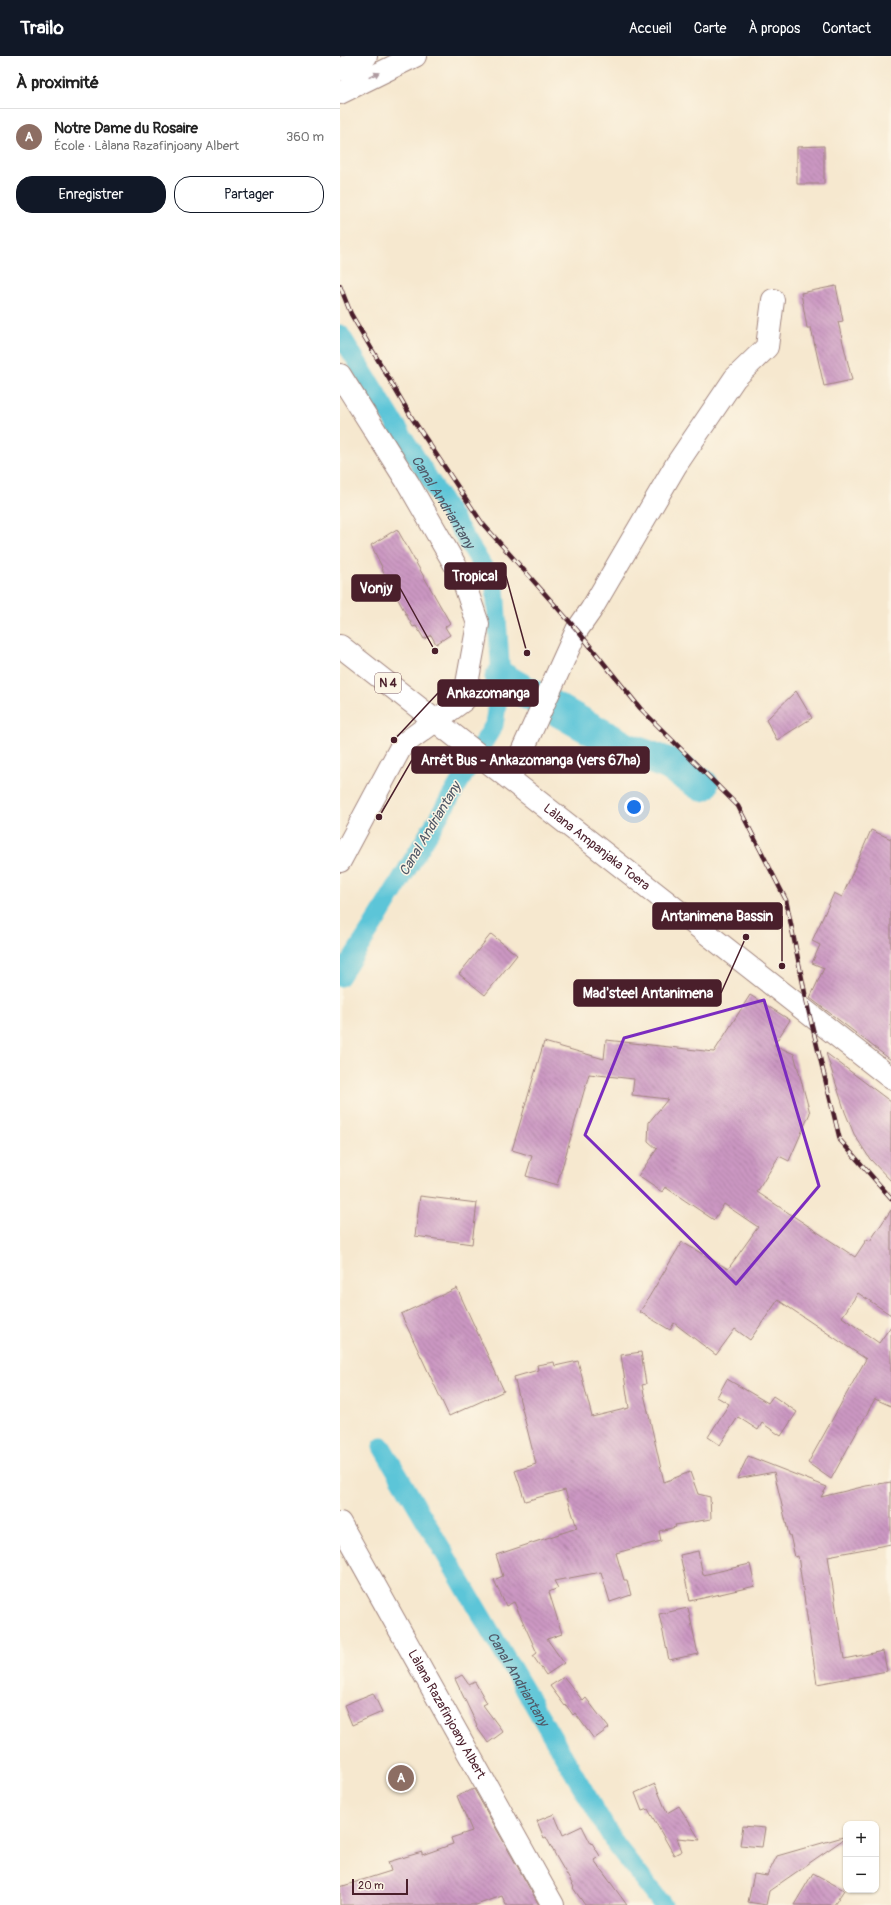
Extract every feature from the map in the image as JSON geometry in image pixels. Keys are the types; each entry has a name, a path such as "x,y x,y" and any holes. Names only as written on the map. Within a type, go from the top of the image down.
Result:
{"street":[{"path":"340,69 366,56"},
{"path":"340,93 415,56"},
{"path":"510,778 577,630 611,576 676,465 735,378 767,347 773,300"},
{"path":"340,375 408,484 462,577 478,624 464,700 445,727 402,745 340,860"},
{"name":"N 4","path":"340,646 510,778"},
{"name":"Làlana Ampanjaka Toera","path":"510,778 891,1078"},
{"name":"Làlana Razafinjoany Albert","path":"342,1533 553,1905"}],"highlighted area":[{"path":"764,1000 819,1186 736,1284 585,1135 624,1038"}],"building":[{"path":"824,146 824,184 797,184 797,147"},
{"path":"836,286 843,321 838,322 852,380 824,386 811,328 807,328 801,293"},
{"path":"397,529 450,623 445,627 450,635 436,644 431,635 424,639 416,626 413,627 381,568 382,567 371,545"},
{"path":"796,691 812,718 777,740 766,720"},
{"path":"871,830 891,839 891,1060 810,998 824,968 812,963 820,945 812,941 834,893 842,897"},
{"path":"491,934 517,955 485,995 459,974"},
{"path":"750,995 790,1020 774,1045 794,1054 810,1113 789,1161 779,1156 757,1192 855,1257 867,1239 870,1241 891,1210 891,1315 858,1293 842,1317 879,1343 891,1326 891,1406 875,1399 831,1479 808,1463 866,1359 778,1300 750,1340 735,1329 716,1355 674,1323 670,1330 640,1312 682,1242 728,1269 758,1227 724,1204 714,1220 665,1187 662,1192 638,1176 657,1149 648,1141 649,1122 668,1099 632,1095 634,1079 589,1074 557,1185 526,1176 532,1156 512,1150 544,1042 604,1059 606,1040 714,1052"},
{"path":"826,1053 891,1102 891,1181 870,1159 854,1134 845,1112"},
{"path":"420,1196 477,1203 472,1244 415,1236"},
{"path":"457,1288 504,1391 449,1416 401,1314"},
{"path":"641,1352 646,1384 642,1385 664,1482 690,1472 698,1494 710,1497 711,1519 675,1525 676,1527 659,1531 661,1541 616,1553 624,1580 627,1580 631,1595 610,1602 601,1572 554,1581 558,1588 549,1592 562,1634 547,1639 564,1663 546,1675 533,1656 537,1653 514,1602 506,1606 494,1580 503,1576 496,1555 577,1528 565,1490 525,1501 515,1471 536,1464 514,1377 538,1370 537,1365 554,1362 555,1366 578,1361 592,1417 629,1408 621,1355"},
{"path":"727,1379 768,1403 773,1396 797,1412 781,1436 762,1423 758,1430 738,1417 720,1445 708,1437 729,1404 717,1397"},
{"path":"748,1456 827,1487 821,1497 866,1486 891,1482 891,1544 828,1556 844,1659 883,1651 887,1671 817,1684 798,1556 795,1557 774,1472 737,1479"},
{"path":"698,1551 703,1575 750,1564 755,1586 690,1601 680,1555"},
{"path":"688,1608 698,1654 669,1660 659,1614"},
{"path":"462,1675 469,1685 475,1682 487,1703 483,1705 503,1732 488,1743 476,1726 477,1725 455,1679"},
{"path":"564,1677 583,1701 586,1698 609,1728 594,1739 575,1713 573,1715 550,1686"},
{"path":"373,1693 382,1712 352,1725 344,1705"},
{"path":"655,1784 667,1813 679,1806 700,1840 677,1838 682,1851 674,1855 648,1809 642,1811 635,1793"},
{"path":"474,1789 539,1905 506,1905 502,1896 476,1905 340,1905 340,1887 391,1871 388,1862 422,1852 422,1855 453,1844 451,1838 472,1831 457,1796"},
{"path":"554,1814 563,1835 582,1826 591,1844 592,1843 600,1856 594,1860 627,1905 585,1905 573,1888 574,1887 546,1837 544,1838 537,1821"},
{"path":"743,1826 765,1828 762,1847 740,1845"},
{"path":"843,1837 843,1840 769,1891 766,1905 748,1902 754,1874 767,1876 777,1856"},
{"path":"813,1873 843,1889 834,1905 794,1905"}],"waterway":[{"name":"Canal Andriantany","path":"340,334 495,586 501,678 494,725 371,929 340,977"},
{"path":"501,678 627,749 669,764 702,785"},
{"name":"Canal Andriantany","path":"382,1447 616,1845 663,1905"}],"railway":[{"path":"340,286 351,314 412,418 482,523 577,630 640,708 738,806 786,900 809,1013 840,1140 891,1198"}],"place":[{"name":"Vonjy","path":"435,651"},
{"name":"Tropical","path":"527,653"},
{"name":"Ankazomanga","path":"394,740"},
{"name":"Arrêt Bus - Ankazomanga (vers 67ha)","path":"379,817"},
{"name":"Mad'steel Antanimena","path":"746,937"},
{"name":"Antanimena Bassin","path":"782,966"},
{"name":"Notre Dame du Rosaire","path":"401,1778"}]}
